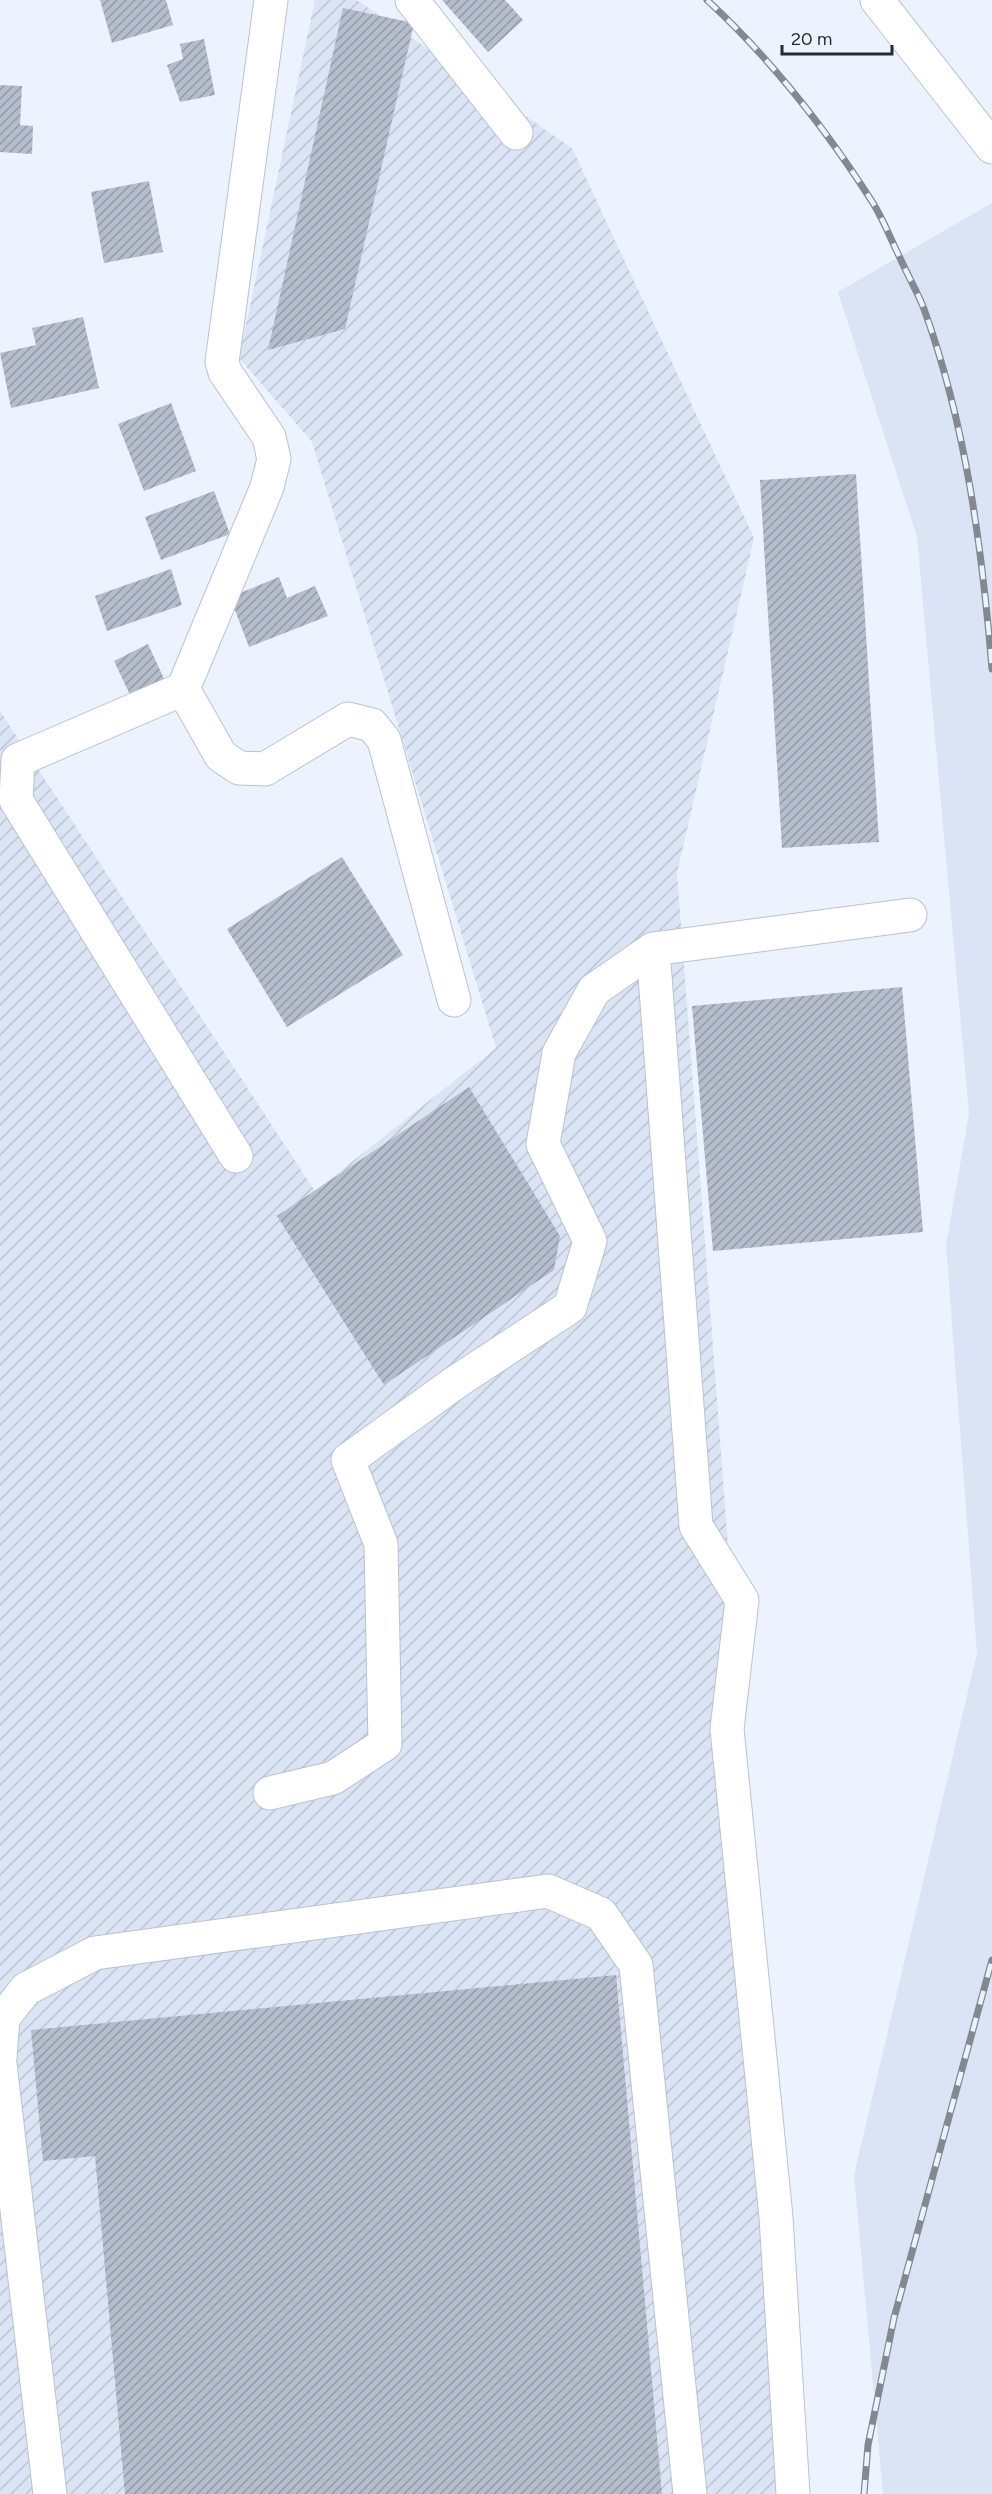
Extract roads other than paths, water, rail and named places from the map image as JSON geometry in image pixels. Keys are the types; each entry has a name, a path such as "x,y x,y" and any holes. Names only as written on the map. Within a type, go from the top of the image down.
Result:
{"lane":[{"path":"236,1156 16,800 18,760 183,689 267,487 274,459 268,437 225,372 222,362 271,0"},
{"path":"412,0 516,133"},
{"path":"878,0 992,147"},
{"path":"183,689 221,756 239,768 265,769 348,719 372,725 384,740 454,1000"},
{"path":"270,1793 333,1778 385,1744 381,1544 348,1460 456,1382 570,1307 590,1241 543,1144 559,1053 594,990 652,949 910,915"},
{"path":"652,949 696,1526 742,1600 727,1728 776,2217 793,2494"},
{"path":"0,2058 3,2018 26,1989 95,1953 548,1891 601,1914 636,1965 690,2494"},
{"path":"0,2064 50,2494"}],"railway":[{"path":"707,0 775,71 836,148 877,210 922,303 951,397 970,487 983,578 992,669"},
{"path":"864,2494 868,2445 894,2318 992,1960"}]}
